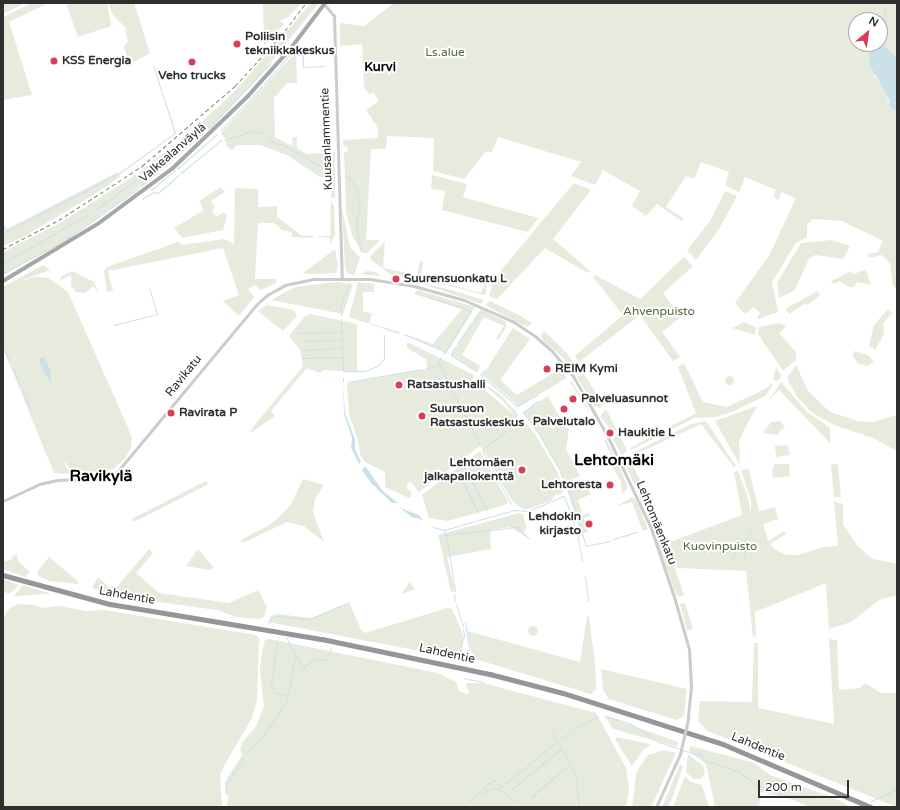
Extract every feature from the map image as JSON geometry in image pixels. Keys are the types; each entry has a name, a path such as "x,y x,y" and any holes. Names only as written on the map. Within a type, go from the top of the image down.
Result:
{"highway":[{"name":"Lahdentie","path":"3,575 110,604 322,638 543,687 645,717 722,744 871,807"}],"main road":[{"name":"Valkealanväylä","path":"3,281 100,223 174,166 248,96 291,48 325,4"}],"street":[{"name":"Kuusanlammentie","path":"325,4 334,16 342,278"},
{"name":"Lehtomäenkatu","path":"285,285 306,280 342,278 408,284 477,304 504,317 536,337 567,368 589,402 621,461 662,561 689,649 691,687 688,718 680,754 656,807"},
{"name":"Ravikatu","path":"3,501 22,490 48,482 98,479 108,477 119,469 251,310 268,295 285,285"}],"green space":[{"path":"3,3 25,3 3,14"},
{"path":"32,3 48,3 9,22 32,95 3,100 3,17"},
{"path":"66,3 107,3 111,26 78,37"},
{"path":"108,3 134,3 150,53 136,61 128,61 124,46 128,42 125,27 113,15"},
{"path":"263,3 302,3 286,19 280,20 284,24 264,46"},
{"path":"311,3 319,3 258,78 213,125 147,182 139,172 190,133 236,90"},
{"name":"Ls.alue","path":"394,3 897,3 897,58 891,53 874,75 884,89 890,107 897,112 897,289 893,286 890,263 882,255 869,258 868,254 878,252 883,241 842,221 812,219 807,225 807,237 796,243 772,282 778,312 758,319 757,318 760,313 754,307 745,314 735,303 770,254 796,198 782,192 778,200 773,197 776,190 745,177 739,192 725,185 729,172 701,162 694,179 686,176 666,207 683,218 683,222 657,204 646,216 632,206 640,191 603,170 595,185 571,176 581,162 498,137 492,152 485,152 464,179 433,171 434,138 387,136 386,149 371,149 366,240 380,240 367,253 362,253 352,235 346,212 344,152 347,152 348,147 343,146 343,140 378,138 377,126 366,110 379,101 374,93 369,94 364,88 362,44 340,46 340,23 364,26"},
{"path":"296,52 297,83 287,83 274,98 275,137 292,146 293,137 297,137 297,148 306,154 335,152 335,198 331,197 331,179 320,177 287,155 260,145 237,145 232,150 227,147 226,140 221,133"},
{"path":"118,172 120,177 93,195 25,236 3,246 3,223 7,229"},
{"path":"137,174 145,184 60,244 3,275 3,252 60,223"},
{"path":"432,175 467,184 463,197 538,218 528,232 442,210 445,191 431,189"},
{"path":"574,183 591,190 553,239 590,271 588,273 545,248 497,299 489,296 494,279"},
{"path":"221,187 225,192 211,201 215,208 212,210 216,217 224,212 227,216 223,230 182,238 174,228 204,210 199,201"},
{"path":"235,188 258,189 258,207 277,206 277,217 301,235 313,236 313,238 292,237 292,232 282,230 274,223 258,223 255,279 277,279 276,283 261,290 255,285 248,289 254,297 239,316 223,301 239,295 223,248 108,271 113,291 107,292 104,271 107,267 178,242 182,245 224,239 234,244"},
{"path":"725,191 737,196 719,229 696,260 687,250 710,221"},
{"path":"331,201 334,206 335,235 330,244 330,238 316,236 330,236"},
{"path":"342,208 350,247 359,257 353,275 348,274 345,268"},
{"path":"832,240 850,246 843,259 815,255 809,259 794,291 779,298 777,283 801,243"},
{"path":"385,242 383,268 414,274 413,278 391,275 371,260 370,256"},
{"path":"335,249 338,267 336,273 302,274"},
{"name":"Ahvenpuisto","path":"684,257 693,266 663,293 681,317 662,332 680,357 673,361 640,315 579,362 575,356 623,315 593,277 595,275 640,299"},
{"path":"420,261 423,262 421,276 481,293 487,279 486,294 483,295 422,278 417,275"},
{"path":"43,265 50,270 20,281 35,277 48,278 68,292 132,437 131,448 125,458 115,468 109,471 111,469 96,473 79,472 70,468 62,460 70,473 83,475 54,473 3,348 3,287","holes":["8,339 53,447 51,443"]},
{"path":"866,270 871,285 857,282 854,287 849,287 839,281 834,284 831,281 851,271 853,274"},
{"path":"72,271 94,282 98,291 93,286 85,293 76,292 71,286 71,275 59,281 62,276"},
{"path":"367,271 376,272 381,276 361,274"},
{"path":"337,282 353,285 343,314 271,300 295,287"},
{"path":"358,282 374,284 374,292 363,292 363,311 372,314 369,323 400,332 399,334 349,317"},
{"path":"417,282 451,290 484,300 481,304"},
{"path":"417,290 475,307 447,353 404,334 433,344 462,309 414,294"},
{"path":"818,291 820,295 807,305 806,303 789,314 785,309"},
{"path":"490,301 532,323 529,326 523,325 485,305"},
{"path":"267,305 294,310 297,316 283,331 258,311"},
{"path":"481,309 505,321 507,326 498,340 496,339 504,326 484,317 462,355 480,366 477,372 451,354"},
{"path":"888,309 892,313 883,324 884,334 875,350 869,346 874,325"},
{"path":"311,314 357,324 357,372 324,370 320,373 307,368 271,411 275,416 252,432 250,431 303,366 300,350 289,336 304,317"},
{"path":"744,322 756,327 755,335 732,328"},
{"path":"779,323 786,326 779,333 796,352 796,360 783,371 758,334 759,327"},
{"path":"513,328 530,339 500,380 517,395 560,369 567,378 519,406 481,373 486,370"},
{"path":"544,331 565,351 580,371 575,375 564,359 543,340 541,336"},
{"path":"407,342 474,375 473,380 514,415 505,403 479,380 502,396 518,414 516,419 520,422 523,420 535,434 557,471 563,487 562,493 557,495 557,493 551,501 524,510 512,501 481,445 419,492 410,481 406,487 411,492 411,497 409,498 385,487 385,472 365,462 360,454 358,440 349,414 347,383 427,369 426,359 407,348"},
{"path":"854,351 868,355 874,362 867,366 858,364 853,356"},
{"path":"684,363 703,402 727,407 769,387 770,383 773,385 765,396 734,411 716,417 694,418 631,450 630,448 696,413 678,367"},
{"path":"796,365 808,391 830,412 858,421 874,422 897,415 897,451 873,438 834,425 811,412 796,395 787,378"},
{"path":"776,367 782,376 777,381 773,380"},
{"path":"583,373 604,405 600,408 594,406 577,377"},
{"path":"729,375 734,380 729,385 724,380"},
{"path":"571,380 589,410 589,412 570,382"},
{"path":"781,382 807,412 830,428 830,443 779,390 768,401"},
{"path":"548,396 565,427 569,429 566,449 580,476 566,482 539,434 524,412"},
{"path":"757,406 739,440 740,465 715,421"},
{"path":"606,409 617,431 613,433 600,416"},
{"path":"706,421 736,466 734,467 701,424 634,455 633,453 691,424"},
{"path":"780,421 785,426 777,435 763,433 771,422"},
{"path":"618,433 627,450 622,456 613,439"},
{"path":"606,439 615,458 613,459 604,441"},
{"path":"788,445 790,455 776,457 775,446"},
{"path":"480,451 508,502 505,505 448,521 429,518 422,495"},
{"path":"629,457 648,497 640,497 623,460"},
{"path":"617,462 628,487 622,495 621,482 611,465"},
{"path":"775,464 789,464 790,476 773,478 772,469"},
{"path":"838,464 841,497 834,497 831,465"},
{"name":"Kuovinpuisto","path":"749,469 759,511 775,507 778,519 763,524 768,541 784,531 786,534 770,544 776,550 786,555 798,555 823,547 838,546 834,501 843,504 843,524 858,547 873,559 897,564 897,595 879,600 851,622 829,629 826,583 755,612 756,636 753,637 746,571 678,568 670,542 742,515 734,472 738,471 748,497 751,516 751,500 741,470"},
{"path":"303,479 324,485 315,499 313,512 324,542 304,526 287,522 243,543 241,540 271,524 281,515 291,504"},
{"path":"582,479 591,494 578,500 582,512 575,514 566,487"},
{"path":"206,481 208,485 134,522 132,519"},
{"path":"632,497 636,500 648,529 643,531 632,502 617,506"},
{"path":"650,501 660,525 653,528 643,504"},
{"path":"519,513 523,514 526,527 524,533 530,539 510,527 490,530 491,549 447,557 455,591 451,592 438,535"},
{"path":"589,513 590,516 584,518 588,532 581,534 576,517"},
{"path":"661,527 684,595 679,597 676,595 653,530"},
{"path":"149,549 153,553 136,573 159,593 229,603 258,590 267,607 264,617 260,619 236,617 217,610 114,596 92,588 98,577 108,586 116,588"},
{"path":"198,549 214,568 209,570 186,566"},
{"path":"17,554 18,561 30,572 25,577 3,569 3,562 13,559 11,557"},
{"path":"49,557 79,582 78,584 50,581 39,576 37,572"},
{"path":"3,579 19,585 9,594 3,591"},
{"path":"410,582 415,589 401,594"},
{"path":"23,585 49,593 49,594 14,596"},
{"path":"349,602 361,630 365,633 447,608 452,609 463,635 462,659 268,622 271,616 277,614 311,618"},
{"path":"685,603 693,629 690,630 687,630 680,604"},
{"path":"18,604 35,605 43,608 59,606 86,611 104,610 256,635 259,639 257,700 252,718 225,764 220,776 222,807 3,807 3,619 9,609"},
{"path":"587,616 589,617 595,663 596,689 591,694 475,659 471,650 467,631 580,662"},
{"path":"533,626 538,631 533,636 528,631"},
{"path":"269,639 438,673 456,682 459,691 467,694 470,692 466,687 467,683 483,683 596,713 626,768 629,789 626,807 226,807 229,797 225,794 225,782 242,755 240,749 242,743 256,726 264,707 260,671 262,651 265,640"},
{"path":"829,639 837,640 839,690 860,688 865,683 881,693 897,693 897,807 707,731 698,721 700,701 752,702 754,643 758,643 758,708 834,724"},
{"path":"601,669 687,689 684,716 676,720 609,699 603,690"},
{"path":"604,715 678,742 677,747 613,729"},
{"path":"617,737 649,744 650,746 644,749 632,766 615,739"},
{"path":"690,746 755,763 770,775 837,799 850,807 810,807 791,799 761,792 759,807 715,807 706,764 689,751"},
{"path":"664,750 676,753 651,807 632,807 636,775 639,768 648,755"},
{"path":"688,754 703,766 705,773 701,779 693,779 686,772"},
{"path":"680,764 683,767 673,796 668,807 662,807"},
{"path":"685,776 691,782 702,785 709,807 673,807"}],"water":[{"path":"888,49 897,58 897,112 890,107 889,100 870,65 869,53 888,52"},
{"path":"44,357 51,371 51,384 40,364 40,358"},
{"path":"343,382 345,413 355,439 355,449 361,462 359,464 351,448 352,438 344,414"},
{"path":"365,466 383,491 398,503 392,503 371,483 362,470"},
{"path":"400,508 419,515 423,520 412,517"}],"waterway":[{"path":"391,3 396,6"},
{"path":"885,3 885,12"},
{"path":"264,84 291,53"},
{"path":"303,53 303,67 324,66"},
{"path":"294,54 323,53"},
{"path":"141,186 211,126 271,63"},
{"path":"3,233 118,174 175,133 153,65"},
{"path":"221,130 262,86"},
{"path":"94,211 156,165 195,129"},
{"path":"224,140 254,131 266,134"},
{"path":"177,169 217,134"},
{"path":"268,136 273,142 286,146 334,175"},
{"path":"181,173 221,140"},
{"path":"151,190 175,170"},
{"path":"139,174 143,179"},
{"path":"142,199 153,192 158,193 179,175"},
{"path":"346,176 352,181 360,199 356,224 361,252"},
{"path":"3,273 65,240 138,189"},
{"path":"3,263 87,215"},
{"path":"353,274 359,256"},
{"path":"341,315 340,306 349,283"},
{"path":"114,325 157,314 149,288"},
{"path":"426,296 471,311 443,354"},
{"path":"474,320 480,312"},
{"path":"341,319 343,371 365,371 379,365 384,358 384,335"},
{"path":"458,343 471,323"},
{"path":"299,333 340,332"},
{"path":"404,334 446,352"},
{"path":"301,341 341,340"},
{"path":"3,346 9,360"},
{"path":"302,350 341,348"},
{"path":"454,348 451,355 476,371"},
{"path":"302,358 342,357"},
{"path":"426,368 437,366 441,357"},
{"path":"439,364 480,446"},
{"path":"13,369 20,384"},
{"path":"348,382 422,369"},
{"path":"480,374 517,406 537,395"},
{"path":"23,391 30,409"},
{"path":"538,401 523,412 539,434 559,469"},
{"path":"506,431 482,450 511,504"},
{"path":"462,464 487,510"},
{"path":"457,470 478,513"},
{"path":"560,472 565,482"},
{"path":"567,486 576,513"},
{"path":"433,527 444,530 514,510 528,511 564,496 572,517"},
{"path":"577,517 586,546 609,541"},
{"path":"574,525 579,543"},
{"path":"444,530 445,535 517,527 528,538"},
{"path":"731,559 753,529"},
{"path":"613,539 638,532"},
{"path":"446,535 455,591"},
{"path":"579,545 582,561"},
{"path":"737,549 745,549 744,561"},
{"path":"585,576 588,601"},
{"path":"454,594 455,601"},
{"path":"456,604 463,626"},
{"path":"275,616 311,619 340,606"},
{"path":"268,624 273,617"},
{"path":"465,622 470,652"},
{"path":"460,647 464,636 463,629"},
{"path":"286,637 303,668 313,660 327,659 331,648"},
{"path":"277,640 271,686 274,692 287,696"},
{"path":"264,735 287,700 295,656"},
{"path":"463,678 484,682"},
{"path":"589,721 598,716"},
{"path":"605,716 629,723 659,742 679,749"},
{"path":"576,728 585,723"},
{"path":"530,798 570,764 552,731"},
{"path":"561,738 572,731"},
{"path":"247,752 262,737"},
{"path":"505,784 557,741"},
{"path":"511,790 561,749"},
{"path":"682,750 702,756"},
{"path":"698,751 706,761 738,771 755,784 789,797"},
{"path":"225,787 244,757"},
{"path":"570,765 576,778 579,807"},
{"path":"463,807 493,780 502,787"},
{"path":"481,795 489,789 502,787"},
{"path":"499,789 516,802"},
{"path":"871,801 897,789"}],"railway":[{"path":"3,249 59,220 142,166 235,86 281,36 306,3"}],"place":[{"name":"Poliisin tekniikkakeskus","path":"237,44"},
{"name":"KSS Energia","path":"54,61"},
{"name":"Veho trucks","path":"192,62"},
{"name":"Suurensuonkatu L","path":"396,279"},
{"name":"REIM Kymi","path":"547,369"},
{"name":"Ratsastushalli","path":"399,385"},
{"name":"Palveluasunnot","path":"573,399"},
{"name":"Palvelutalo","path":"564,409"},
{"name":"Ravirata P","path":"171,413"},
{"name":"Suursuon Ratsastuskeskus","path":"422,416"},
{"name":"Haukitie L","path":"610,433"},
{"name":"Lehtomäen jalkapallokenttä","path":"522,470"},
{"name":"Lehtoresta","path":"610,485"},
{"name":"Lehdokin kirjasto","path":"589,524"}],"district":[{"name":"Kurvi","path":"380,67"},
{"name":"Lehtomäki","path":"614,460"},
{"name":"Ravikylä","path":"101,476"}]}
